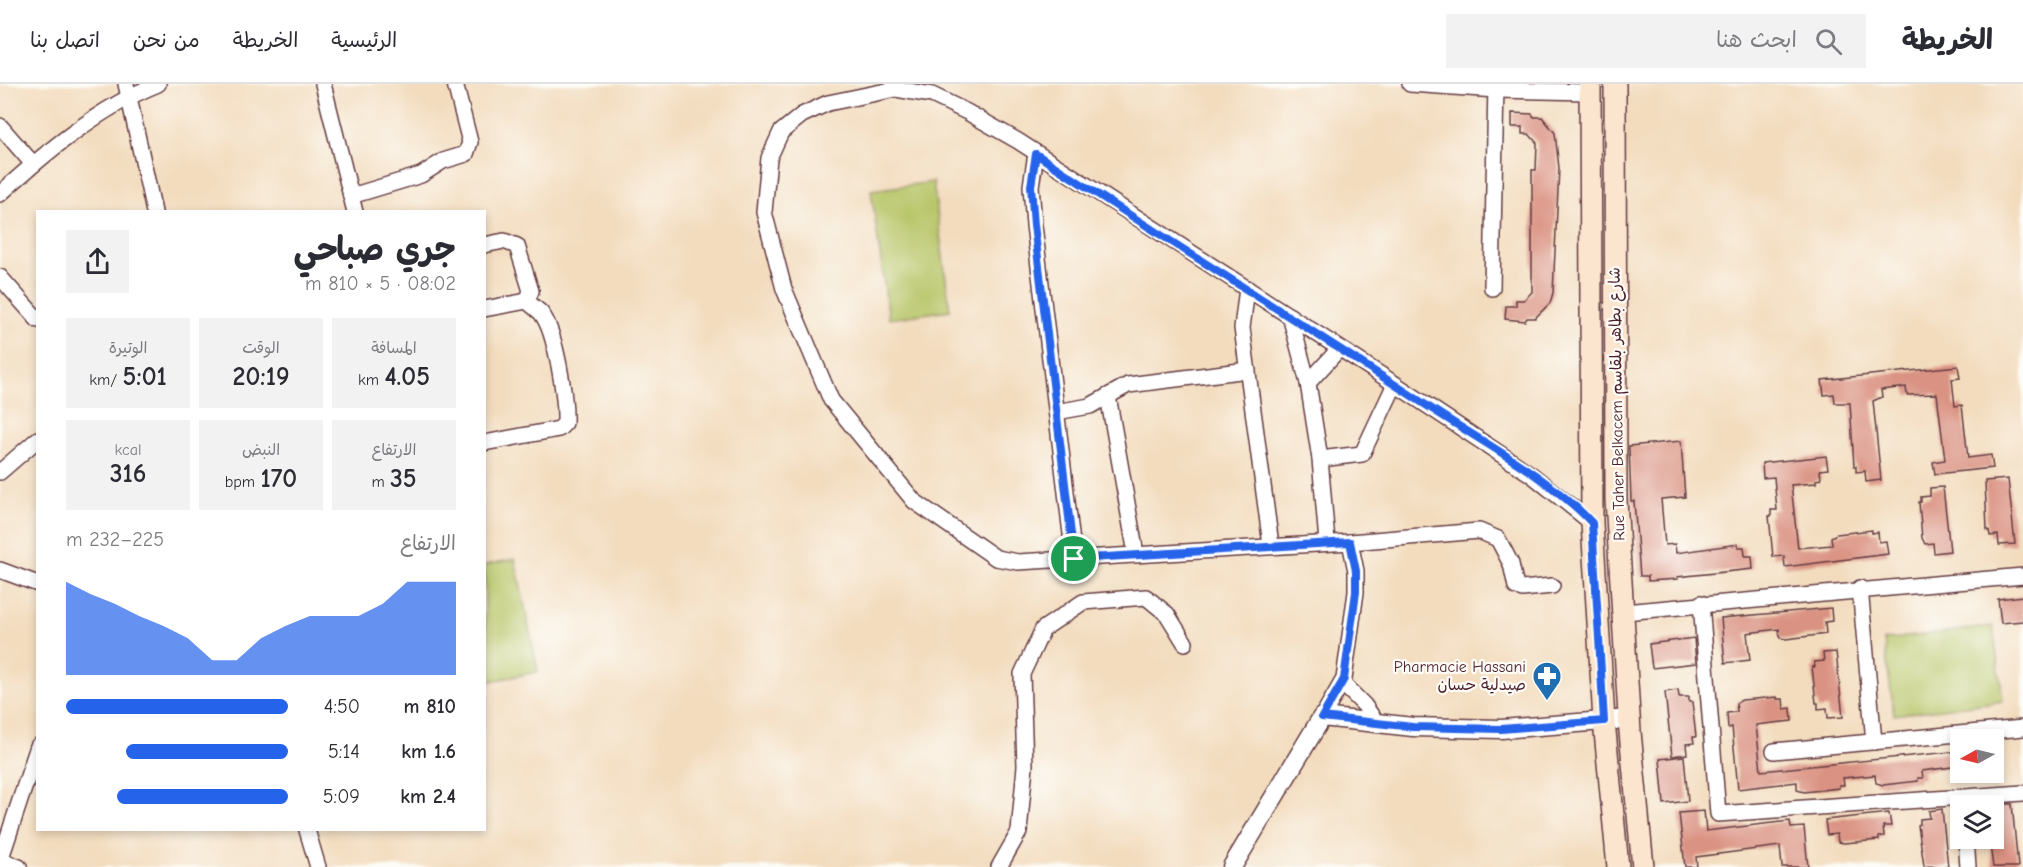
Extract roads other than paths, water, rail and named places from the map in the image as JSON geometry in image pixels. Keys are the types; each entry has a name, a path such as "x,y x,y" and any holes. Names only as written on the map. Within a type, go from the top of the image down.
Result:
{"main road":[{"name":"Rue Taher Belkacem شارع بطاهر بلقاسم","path":"1615,84 1616,499 1629,720 1643,867"},
{"name":"Rue Taher Belkacem شارع بطاهر بلقاسم","path":"1590,88 1592,523 1604,721 1618,867"}],"street":[{"path":"0,194 33,164 127,90 158,84"},
{"path":"323,84 354,210"},
{"path":"351,196 421,175 443,161 466,154 470,142 455,84"},
{"path":"1410,84 1590,88"},
{"path":"1492,288 1496,87"},
{"path":"1552,586 1522,589 1516,587 1511,564 1498,539 1479,531 1350,542 1271,545 1074,559 1018,562 996,558 914,501 831,400 784,289 764,212 769,158 781,132 802,115 828,103 896,89 932,95 967,112 1036,154 1161,236 1247,288 1532,475 1592,523"},
{"path":"127,90 154,210"},
{"path":"0,126 33,164"},
{"path":"1036,154 1031,186 1034,225 1074,559"},
{"path":"486,245 504,241 517,246 531,291 527,301"},
{"path":"0,278 36,318"},
{"path":"1247,288 1242,328 1271,545"},
{"path":"486,309 527,301"},
{"path":"486,443 559,429 565,423 562,376 554,348 542,314 527,301"},
{"path":"1290,316 1308,383 1320,459 1327,542"},
{"path":"1308,383 1339,349"},
{"path":"1056,412 1090,406 1128,385 1248,370"},
{"path":"1320,459 1362,454 1395,384"},
{"path":"1108,396 1136,554"},
{"path":"0,471 36,441"},
{"path":"1232,867 1342,683 1356,592 1356,571 1350,542"},
{"path":"0,570 36,583"},
{"path":"1624,612 1860,588 2023,576"},
{"path":"1860,588 1874,742"},
{"path":"999,867 1020,832 1025,766 1022,674 1043,628 1083,602 1146,597 1167,614 1185,643"},
{"path":"1701,603 1718,814 1950,803"},
{"path":"1342,683 1364,705 1376,722"},
{"path":"1322,717 1413,727 1501,729 1629,720"},
{"path":"1774,751 2023,728"},
{"path":"19,867 0,860 36,752"},
{"path":"2004,796 2023,793"},
{"path":"307,831 318,867"},
{"path":"1967,849 1968,867"}],"place":[{"name":"Pharmacie Hassani صيدلية حسان","path":"1547,702"}]}
